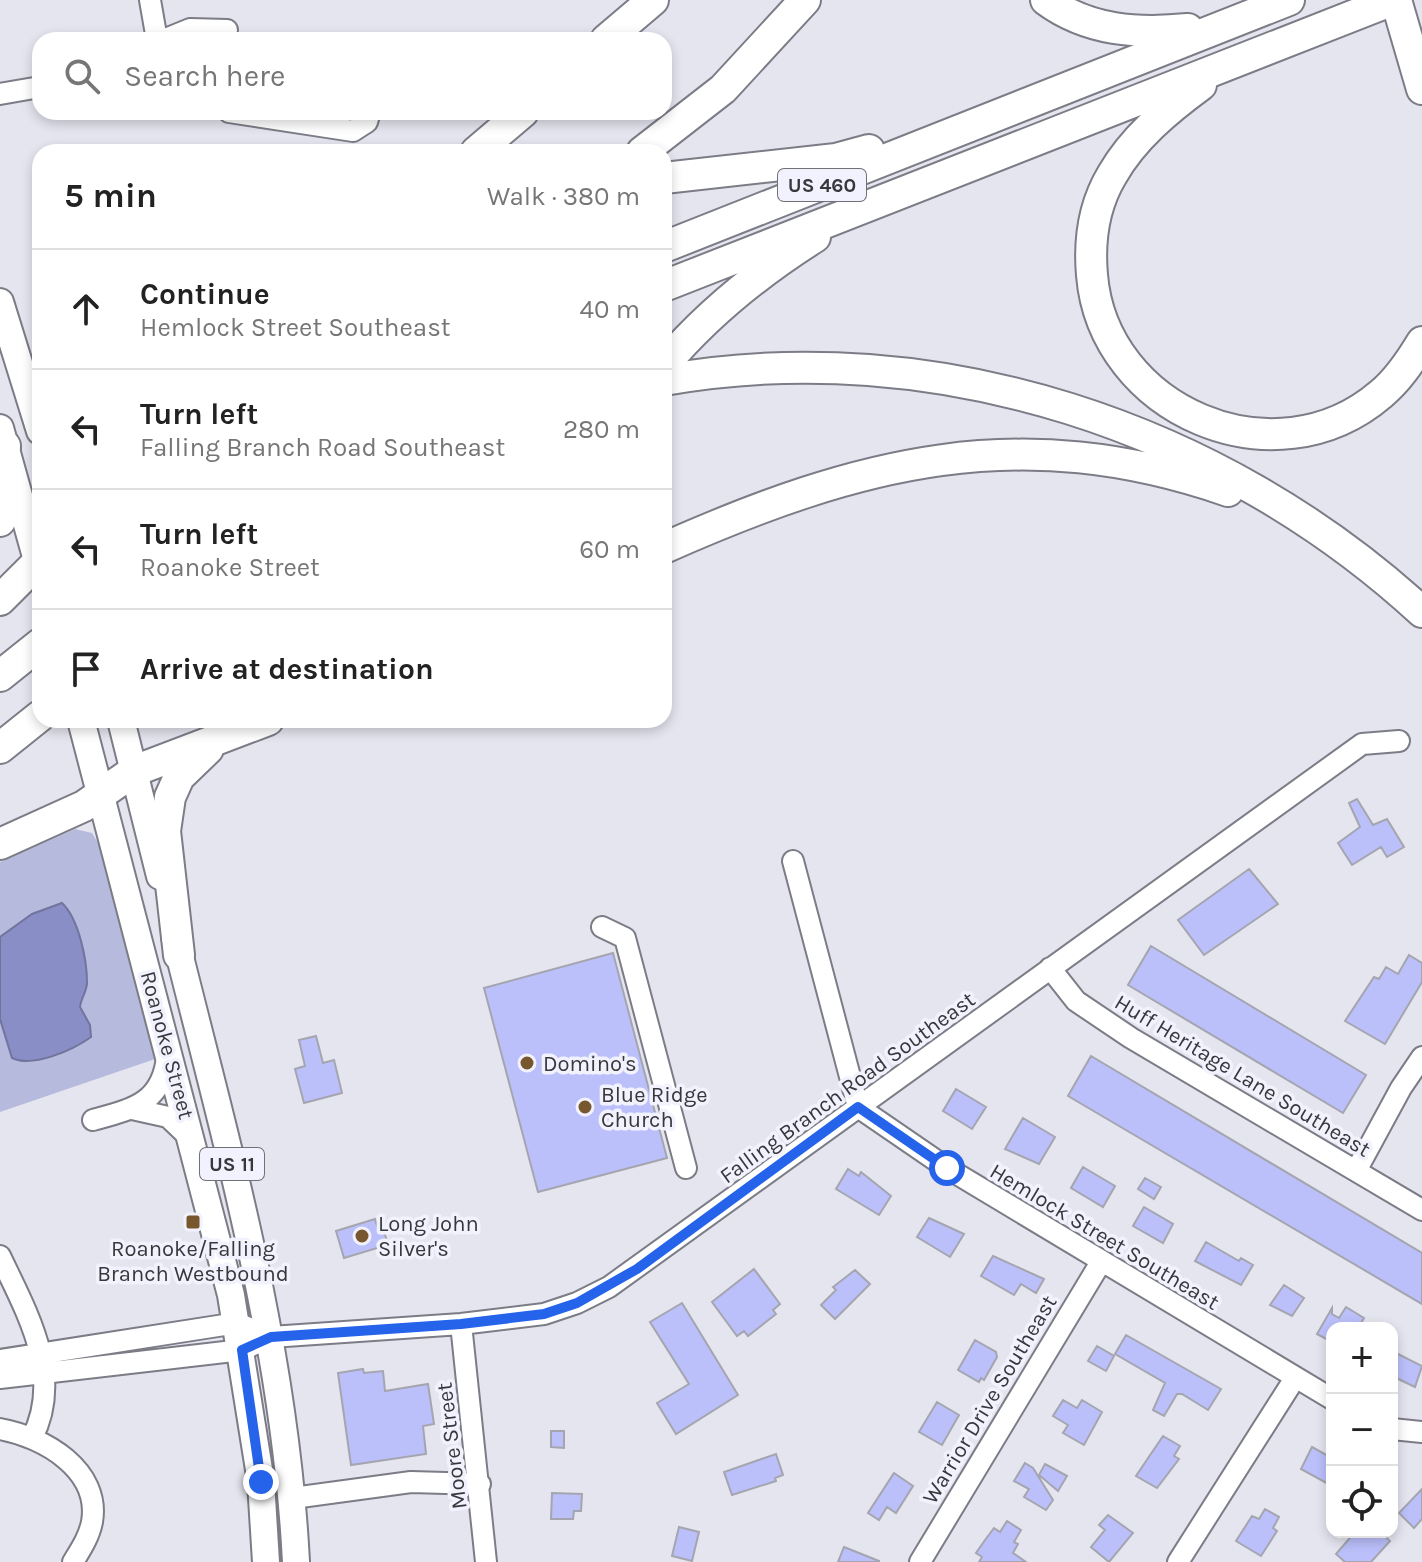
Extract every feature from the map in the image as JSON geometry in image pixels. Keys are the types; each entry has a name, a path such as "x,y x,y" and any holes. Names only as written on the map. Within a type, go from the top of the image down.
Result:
{"highway":[{"path":"615,32 653,0"},
{"path":"652,144 723,89 805,0"},
{"path":"1046,0 1082,19 1124,30 1162,31 1226,24"},
{"name":"US 460","path":"672,244 856,173 979,119 1289,0"},
{"path":"1394,0 1418,78"},
{"name":"US 460","path":"672,283 1394,0"},
{"path":"1232,63 1186,96 1135,143 1102,196 1093,225 1090,260 1093,290 1114,348 1132,374 1176,409 1219,427 1270,435 1330,424 1355,411 1380,395 1405,370 1422,342"},
{"path":"672,177 836,159 979,119"},
{"path":"485,144 514,120"},
{"path":"672,371 693,331 728,299 864,206"},
{"path":"672,373 841,369 968,383 1043,401 1129,428 1228,472 1305,520 1365,563 1422,612"},
{"path":"0,521 3,437"},
{"path":"672,545 854,475 985,455 1055,454 1116,462 1190,478 1305,520"},
{"path":"0,600 32,570"},
{"path":"0,748 32,722"},
{"path":"0,844 102,794 134,771 249,728"},
{"path":"179,955 165,831 170,797 179,777 215,742"}],"main road":[{"path":"0,302 32,405"},
{"path":"3,437 32,539"},
{"name":"Roanoke Street","path":"83,728 194,1144 237,1323 261,1482 266,1562"},
{"name":"Roanoke Street","path":"123,728 239,1190 271,1337 280,1384 293,1498 296,1562"}],"street":[{"path":"150,0 158,32"},
{"path":"182,32 190,29 227,30"},
{"path":"1,93 32,88"},
{"path":"281,120 353,131 368,120"},
{"name":"Falling Branch Road Southeast","path":"271,1337 461,1324 544,1314 577,1303 609,1287 1362,744 1399,741"},
{"path":"793,861 858,1107"},
{"path":"602,927 625,938 686,1168"},
{"name":"Huff Heritage Lane Southeast","path":"1050,968 1076,1001 1087,1009 1422,1210"},
{"path":"93,1120 132,1109 158,1089 164,1079 166,1037"},
{"path":"1356,1171 1401,1088 1422,1057"},
{"name":"Hemlock Street Southeast","path":"858,1107 947,1168 1326,1396"},
{"path":"132,1109 168,1117 182,1127 194,1144"},
{"path":"0,1256 30,1319 42,1363 45,1401 42,1419 32,1438"},
{"name":"Warrior Drive Southeast","path":"920,1562 1101,1262"},
{"path":"0,1378 42,1363 237,1323 271,1337"},
{"name":"Moore Street","path":"461,1324 486,1562"},
{"path":"0,1360 42,1363 242,1350 271,1337"},
{"path":"1178,1562 1295,1378"},
{"path":"0,1429 32,1438 70,1464 89,1488 93,1506 91,1524 73,1562"},
{"path":"1398,1430 1422,1432"},
{"path":"293,1498 411,1482 480,1484"}],"shaded area":[{"path":"75,829 92,833 100,846 158,1058 0,1112 0,862"}],"water":[{"path":"62,903 73,919 84,952 87,983 80,1007 90,1025 91,1037 64,1052 21,1061 12,1058 0,1019 0,937 32,914"}],"building":[{"path":"1357,799 1373,825 1387,819 1404,847 1387,857 1381,847 1352,865 1338,843 1360,827 1349,803"},
{"path":"1249,869 1278,904 1204,955 1178,920"},
{"path":"1151,946 1366,1075 1343,1113 1128,985"},
{"name":"Blue Ridge Church","path":"613,953 667,1158 538,1192 484,988"},
{"path":"1409,955 1422,963 1422,982 1385,1044 1345,1021 1374,977 1379,979 1386,967 1398,974"},
{"path":"316,1036 323,1063 334,1060 342,1093 304,1103 295,1069 305,1066 299,1040"},
{"path":"1091,1056 1422,1253 1422,1304 1068,1096"},
{"path":"956,1089 986,1107 972,1129 943,1111"},
{"path":"1023,1118 1055,1137 1039,1164 1005,1149"},
{"path":"1083,1167 1115,1186 1103,1207 1071,1188"},
{"path":"848,1169 859,1176 861,1172 891,1196 879,1215 836,1189"},
{"path":"1145,1178 1161,1187 1154,1199 1138,1189"},
{"path":"1144,1207 1173,1224 1163,1243 1133,1226"},
{"path":"929,1218 964,1234 950,1257 917,1237"},
{"name":"Long John Silver's","path":"375,1219 378,1229 383,1227 387,1242 382,1243 384,1246 344,1258 336,1231"},
{"path":"1206,1242 1239,1261 1241,1258 1253,1265 1241,1285 1195,1261"},
{"path":"993,1256 1044,1279 1036,1293 1021,1284 1014,1295 981,1276"},
{"path":"754,1269 780,1304 773,1310 776,1314 748,1336 744,1331 737,1336 712,1302"},
{"path":"855,1270 870,1284 835,1319 821,1305 836,1290 833,1287"},
{"path":"1284,1285 1304,1298 1292,1316 1270,1305"},
{"path":"682,1303 738,1395 676,1434 657,1403 689,1384 650,1322"},
{"path":"1346,1307 1364,1318 1362,1322 1326,1322 1326,1339 1317,1334 1332,1308 1332,1314 1339,1318"},
{"path":"1126,1335 1221,1389 1208,1410 1177,1394 1164,1416 1153,1410 1165,1383 1115,1354"},
{"path":"975,1340 996,1352 997,1357 984,1380 981,1378 979,1382 958,1370"},
{"path":"1097,1346 1114,1356 1106,1371 1088,1361"},
{"path":"1398,1354 1422,1366 1415,1387 1398,1379"},
{"path":"363,1369 364,1373 383,1371 385,1391 428,1384 434,1424 423,1426 426,1454 351,1465 338,1373"},
{"path":"1063,1400 1077,1408 1082,1400 1102,1412 1084,1445 1063,1433 1068,1425 1053,1416"},
{"path":"937,1402 959,1415 942,1445 919,1432"},
{"path":"551,1431 564,1431 564,1448 551,1447"},
{"path":"1163,1436 1180,1446 1174,1456 1179,1459 1157,1488 1136,1476"},
{"path":"1312,1447 1326,1455 1326,1483 1301,1469"},
{"path":"776,1454 783,1475 775,1478 776,1481 732,1495 724,1472"},
{"path":"1025,1463 1033,1468 1053,1500 1046,1510 1024,1497 1029,1489 1014,1481"},
{"path":"1045,1464 1067,1476 1058,1491 1039,1475"},
{"path":"894,1473 913,1486 896,1513 887,1507 879,1520 868,1513"},
{"path":"1422,1489 1422,1519 1414,1528 1399,1513"},
{"path":"552,1493 582,1494 581,1511 574,1511 573,1519 551,1519"},
{"path":"1265,1509 1279,1517 1273,1528 1277,1531 1261,1556 1236,1541 1252,1516 1259,1519"},
{"path":"1108,1515 1133,1533 1109,1562 1091,1547 1105,1530 1099,1525"},
{"path":"1007,1521 1021,1530 1014,1542 1018,1544 1013,1553 1026,1562 979,1562 982,1557 976,1553 994,1528 1000,1532"},
{"path":"679,1527 699,1532 692,1561 672,1556"},
{"path":"1350,1538 1387,1538 1390,1541 1371,1562 1345,1562 1336,1554"},
{"path":"844,1547 879,1561 879,1562 838,1562"}],"place":[{"name":"Domino's","path":"527,1063"},
{"name":"Blue Ridge Church","path":"585,1107"},
{"name":"Roanoke/Falling Branch Westbound","path":"193,1222"},
{"name":"Long John Silver's","path":"362,1236"}],"route":[{"path":"261,1482 242,1350 271,1337 461,1324 544,1314 577,1303 637,1269 858,1107 947,1168"}]}
